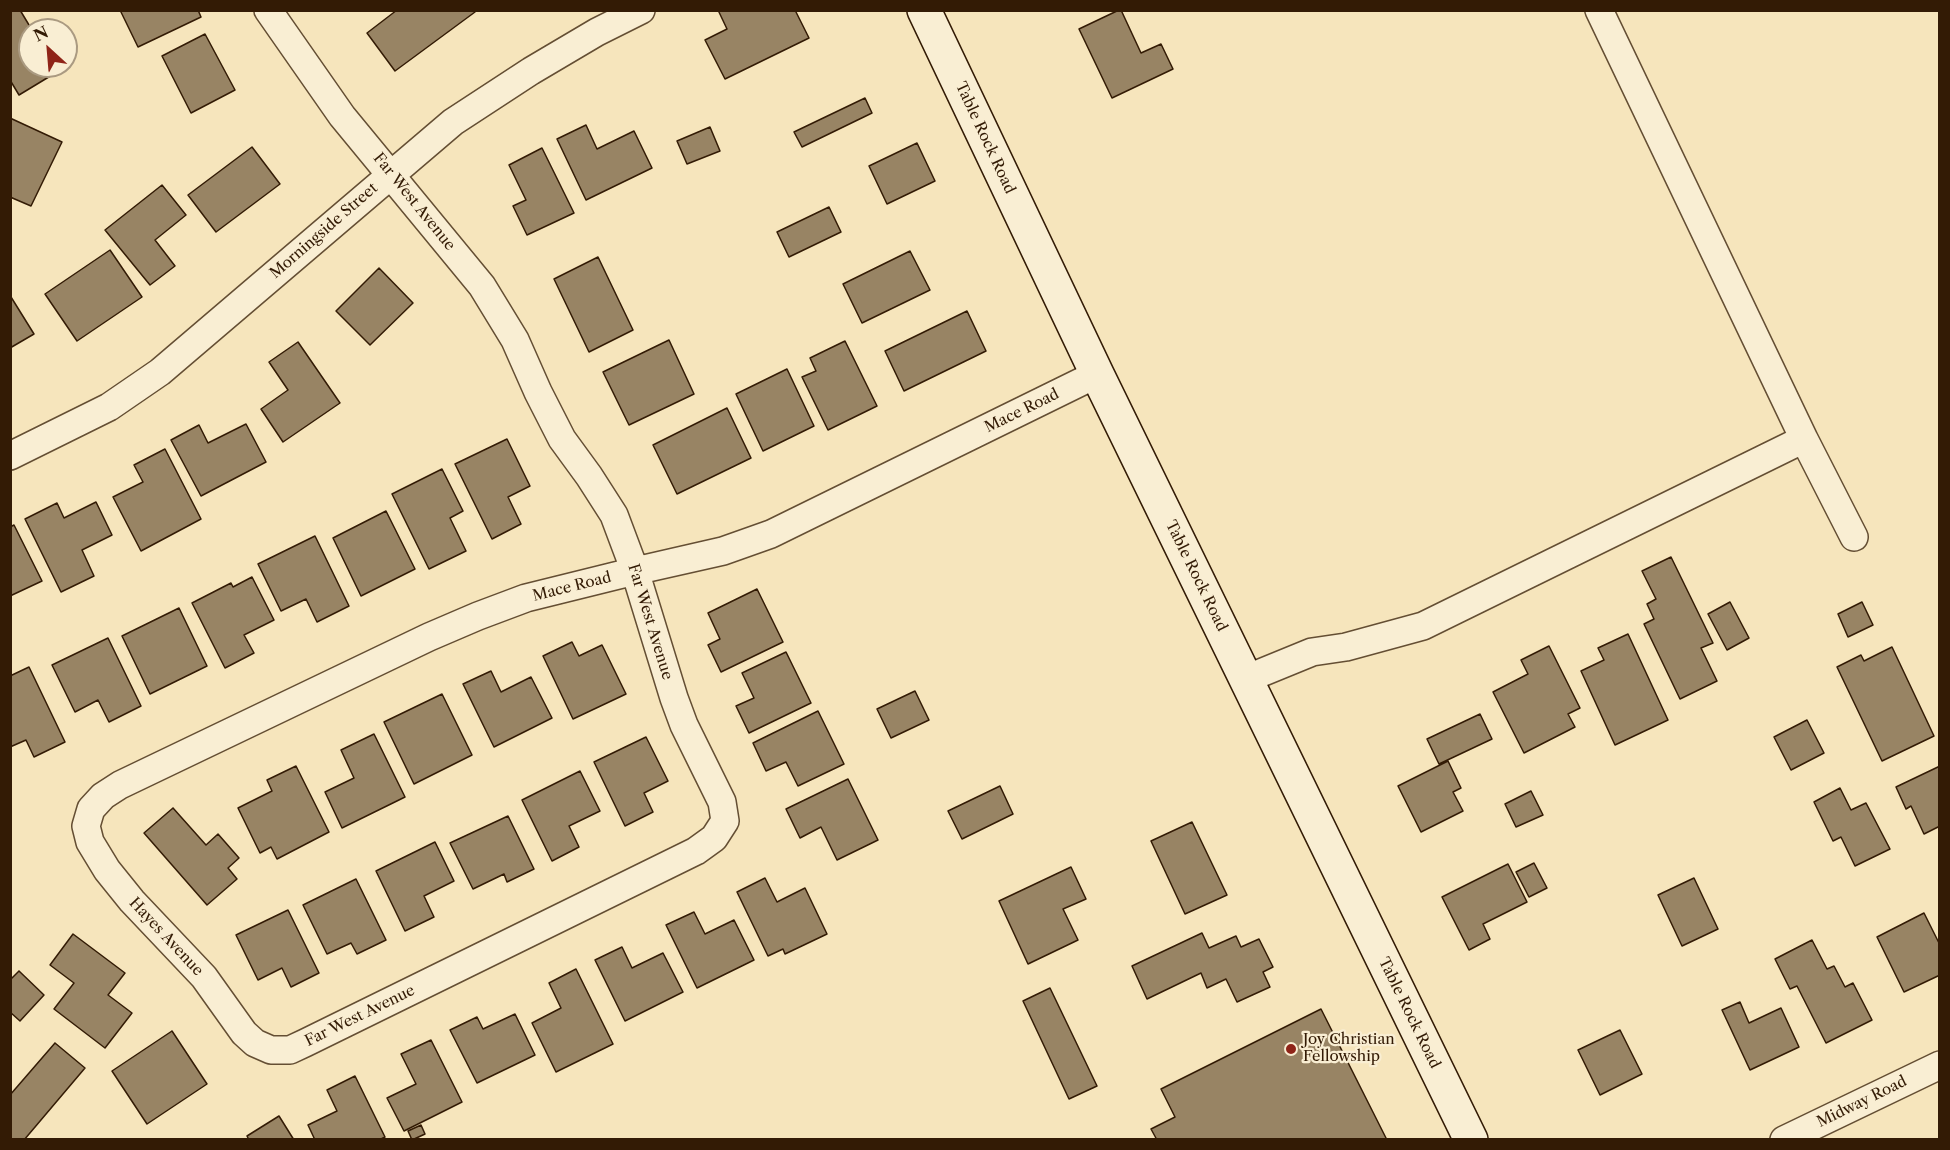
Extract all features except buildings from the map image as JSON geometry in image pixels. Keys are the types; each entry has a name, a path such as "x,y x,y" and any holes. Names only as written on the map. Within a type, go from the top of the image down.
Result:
{"main road":[{"name":"Table Rock Road","path":"924,10 1096,374 1471,1140"}],"street":[{"name":"Far West Avenue","path":"268,10 342,116 482,286 515,340 562,439 590,476 614,515 635,571 674,698 684,724 722,802 724,821 714,838 696,851 305,1043 290,1050 271,1050"},
{"name":"Morningside Street","path":"10,456 109,406 160,372 453,122 597,32 641,10"},
{"path":"1599,10 1804,439 1854,537"},
{"name":"Mace Road","path":"91,809 103,796 120,785 429,637 526,598 723,551 771,534 1096,374"},
{"path":"1246,679 1312,652 1346,647 1423,626 1804,439"},
{"name":"Hayes Avenue","path":"91,809 86,826 90,842 107,870 132,901 204,977 244,1034 255,1043 271,1050"},
{"name":"Midway Road","path":"1784,1140 1940,1065"}],"place":[{"name":"Joy Christian Fellowship","path":"1291,1049"}]}
